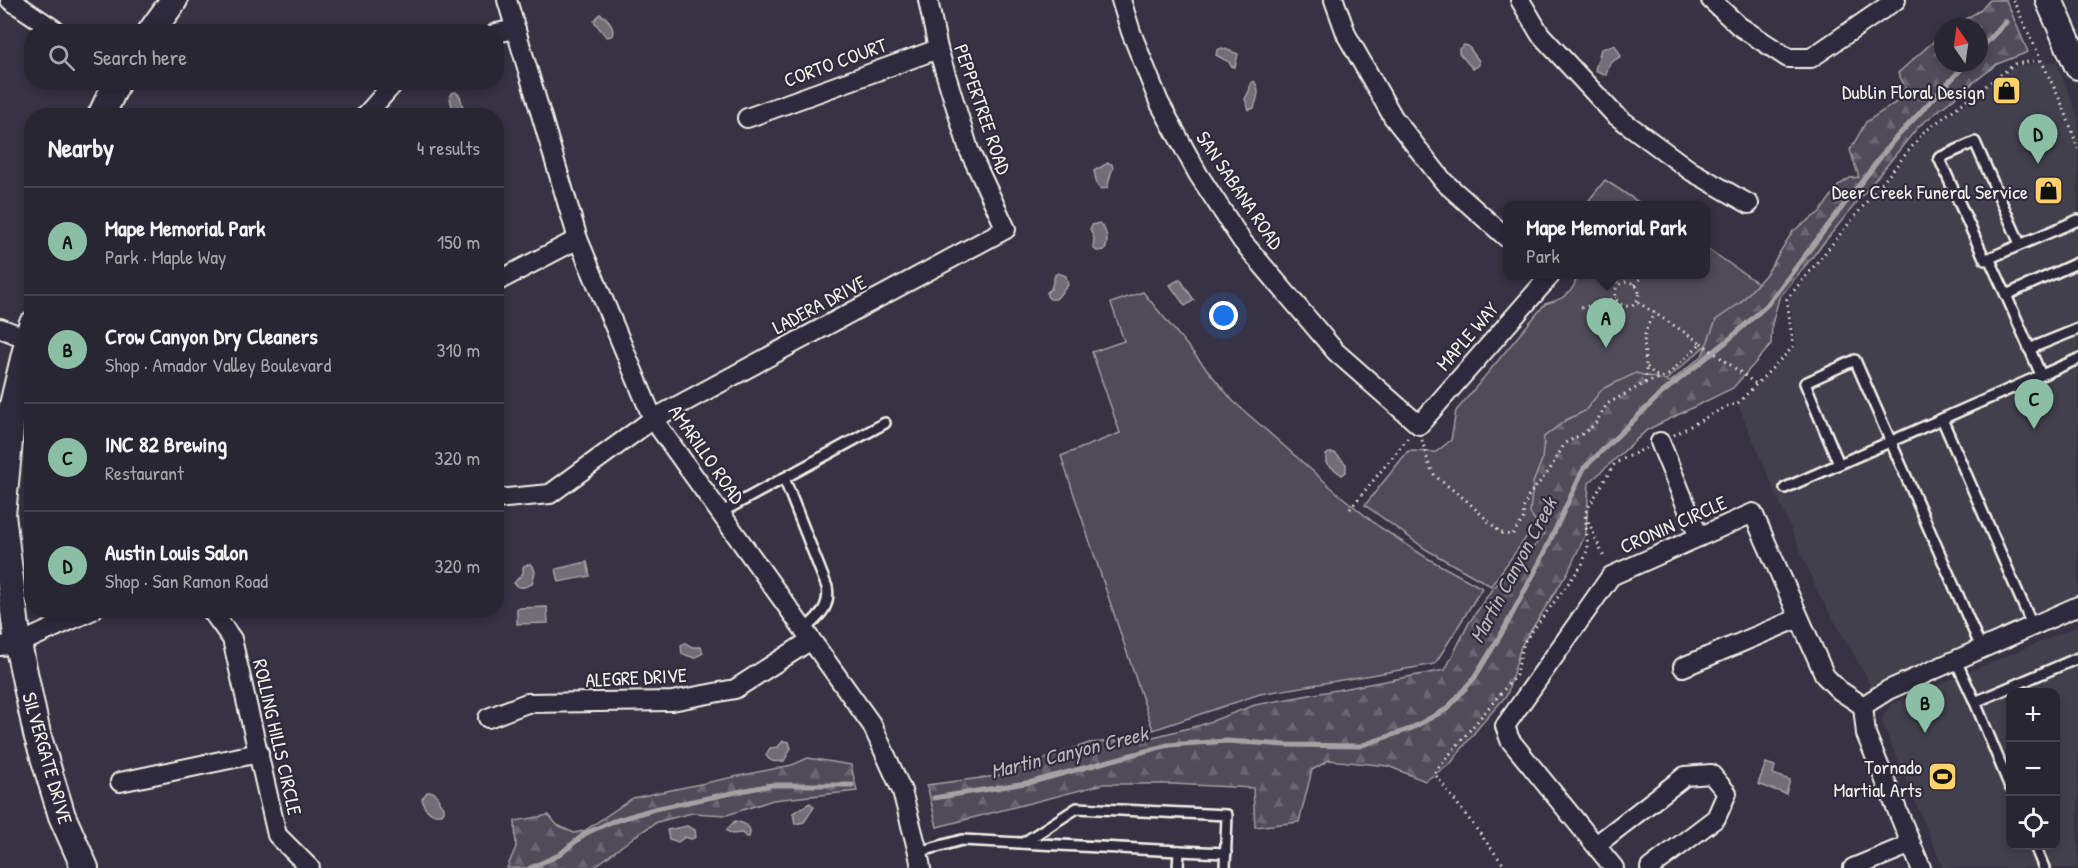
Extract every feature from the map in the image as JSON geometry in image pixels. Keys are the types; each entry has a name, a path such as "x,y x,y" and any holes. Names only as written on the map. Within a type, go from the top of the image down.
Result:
{"street":[{"path":"10,0 46,24"},
{"path":"157,24 174,0"},
{"name":"AMARILLO ROAD","path":"507,0 578,239 653,419 872,725 902,791 919,860"},
{"name":"PEPPERTREE ROAD","path":"928,0 938,49 969,150 1006,229"},
{"name":"SAN SABANA ROAD","path":"1121,0 1131,32 1159,102 1198,174 1242,241 1336,352 1419,426"},
{"path":"1334,0 1347,36 1393,117 1444,182 1503,234"},
{"path":"1520,0 1540,34 1615,115 1691,171 1749,204"},
{"path":"1711,0 1739,26 1788,58 1811,58 1896,0"},
{"path":"2049,0 2078,66"},
{"path":"504,31 516,29"},
{"name":"CORTO COURT","path":"747,118 938,49"},
{"path":"105,108 113,90"},
{"path":"372,108 388,90"},
{"name":"LADERA DRIVE","path":"504,498 550,494 653,419 1006,229"},
{"path":"504,277 578,239"},
{"name":"MAPLE WAY","path":"1419,426 1546,279"},
{"path":"0,328 24,331"},
{"name":"SILVERGATE DRIVE","path":"24,358 12,409 2,515 9,645 62,816 85,868"},
{"path":"1660,442 1699,537"},
{"name":"CRONIN CIRCLE","path":"1614,868 1510,741 1505,726 1611,576 1754,513 1824,676 1839,690 1863,706"},
{"path":"1920,868 1866,734 1863,706 1888,690 2078,606"},
{"path":"9,645 74,618"},
{"name":"ROLLING HILLS CIRCLE","path":"223,618 232,639 278,834 310,868"},
{"path":"1683,668 1799,618"},
{"name":"ALEGRE DRIVE","path":"488,718 527,703 672,701 735,689 807,635"},
{"path":"120,782 259,753"},
{"path":"1596,845 1685,776 1711,774 1726,794 1716,818 1650,868"},
{"path":"1853,868 1911,844"}],"lane":[{"path":"2020,244 1975,142 1939,158 1985,260 2078,220"},
{"path":"1989,258 2041,375"},
{"path":"2006,295 2077,263 2078,265"},
{"path":"2029,349 2078,328"},
{"path":"1785,488 2078,359"},
{"path":"1839,464 1805,383 1856,360 1982,650"},
{"path":"1942,419 2033,627"},
{"path":"720,513 885,423"},
{"path":"784,478 829,596 824,611 807,635"},
{"path":"1975,702 2078,657"},
{"path":"1956,661 2006,777"},
{"path":"1023,843 1077,808 1227,815 1225,868"},
{"path":"919,860 962,840 1226,853"},
{"path":"2037,850 2044,868"},
{"path":"1178,868 1179,851"}],"path":[{"path":"2013,0 2065,111 2078,148"},
{"path":"1506,868 1434,773 1516,675 1524,642 1582,565 1587,548 1585,513 1616,463 1729,405 1737,404 1793,347 1787,299 1924,132 2016,64 2041,60"},
{"path":"1614,279 1620,284"},
{"path":"1635,285 1640,279"},
{"path":"1630,282 1635,285 1638,291 1636,301 1623,305 1616,298 1615,293 1620,284 1630,282"},
{"path":"1581,308 1616,298"},
{"path":"1636,301 1701,343 1756,384"},
{"path":"1645,383 1647,367 1643,348 1644,332 1655,313"},
{"path":"1419,426 1429,465 1435,476 1502,533 1512,535 1524,518 1523,509 1529,495 1549,471 1564,443 1584,433 1595,424 1607,404 1645,383 1668,375 1701,343"},
{"path":"1647,367 1654,375 1661,378"},
{"path":"1350,509 1419,426"},
{"path":"1585,513 1611,576"}],"shaded area":[{"path":"600,14 611,25 613,34 611,36 607,37 594,21"},
{"path":"1464,45 1468,46 1479,61 1479,65 1473,69 1459,53 1459,49"},
{"path":"1615,45 1621,56 1610,63 1606,75 1595,70 1601,49"},
{"path":"1222,48 1238,54 1235,67 1216,55 1217,50"},
{"path":"2056,61 2078,117 2078,593 2071,602 1870,689 1868,679 1819,595 1738,405 1796,346 1789,298 1925,134 2016,66"},
{"path":"1254,81 1258,94 1254,108 1249,110 1245,99 1250,84"},
{"path":"456,92 460,96 463,108 452,108 451,93"},
{"path":"1108,163 1112,164 1113,169 1107,188 1101,189 1097,185 1094,171"},
{"path":"1099,223 1105,232 1107,243 1105,250 1097,251 1093,248 1094,238 1090,229 1092,225"},
{"path":"1058,273 1066,276 1068,285 1056,299 1050,299 1047,292 1051,289 1055,275"},
{"path":"1180,279 1194,300 1185,306 1170,285"},
{"path":"1335,453 1346,464 1346,472 1342,475 1326,463 1326,455"},
{"path":"587,562 590,576 559,582 556,569"},
{"path":"530,564 535,572 532,584 518,587 514,583 523,573 523,567"},
{"path":"547,607 548,623 517,624 517,608"},
{"path":"2078,626 2078,868 1943,868 1881,720 1890,705"},
{"path":"685,643 692,647 701,647 703,653 695,658 682,654 681,645"},
{"path":"783,741 789,742 791,748 784,761 771,761 766,755 770,748 778,747"},
{"path":"1766,763 1775,766 1773,774 1790,780 1786,794 1758,784"},
{"path":"427,792 433,792 438,796 439,802 444,807 442,814 432,814 425,808 422,799"},
{"path":"810,803 814,807 804,822 795,824 793,813"},
{"path":"735,821 747,826 750,831 749,837 742,833 732,834 727,831"},
{"path":"687,826 695,830 696,837 691,839 685,837 678,842 669,839 667,830"}],"green space":[{"path":"1990,0 2006,0 2028,52 1997,64 1988,71 1988,18 1967,18 1979,11"},
{"path":"1934,41 1934,72 1987,72 1918,127 1779,298 1772,324 1771,345 1733,388 1647,430 1589,483 1586,533 1568,572 1521,646 1507,695 1451,763 1425,781 1388,766 1329,760 1312,770 1299,822 1255,827 1253,788 1172,784 1104,784 937,827 927,785 997,776 1089,743 1149,738 1201,725 1255,705 1445,670 1469,623 1492,589 1522,562 1544,534 1530,513 1533,483 1542,460 1544,437 1566,420 1585,411 1602,389 1636,373 1670,382 1702,356 1716,320 1740,303 1767,273 1793,231 1820,212 1839,185 1850,178 1859,177 1850,150 1866,122 1898,101 1905,87 1898,73"},
{"path":"1605,180 1637,201 1588,201"},
{"path":"1710,250 1768,290 1653,392 1546,510 1491,586 1427,550 1365,505 1408,451 1436,452 1451,440 1456,411 1545,304 1567,295 1576,279 1710,279"},
{"path":"1143,292 1233,401 1341,496 1378,526 1427,558 1482,588 1435,664 1260,694 1153,730 1061,456 1120,433 1092,352 1124,341 1111,303"},
{"path":"808,758 851,765 857,791 773,800 727,815 692,813 657,822 593,868 507,868 516,847 515,821 549,815 557,825 574,833 584,831 633,798 792,765"}],"waterway":[{"name":"Martin Canyon Creek","path":"1988,41 2006,22"},
{"name":"Martin Canyon Creek","path":"934,798 1032,782 1168,745 1227,741 1285,745 1360,746 1410,729 1447,709 1475,677 1503,631 1540,562 1584,468 1662,393 1726,342 1767,305 1893,141 1958,72"},
{"name":"Martin Canyon Creek","path":"530,868 559,855 586,833 611,822 654,809 771,785 852,785"}],"place":[{"name":"Dublin Floral Design","path":"2006,91"},
{"name":"Austin Louis Salon","path":"2038,164"},
{"name":"Deer Creek Funeral Service","path":"2049,191"},
{"name":"Mape Memorial Park","path":"1606,348"},
{"name":"INC 82 Brewing","path":"2034,429"},
{"name":"Crow Canyon Dry Cleaners","path":"1925,733"},
{"name":"Tornado Martial Arts","path":"1943,777"}]}
